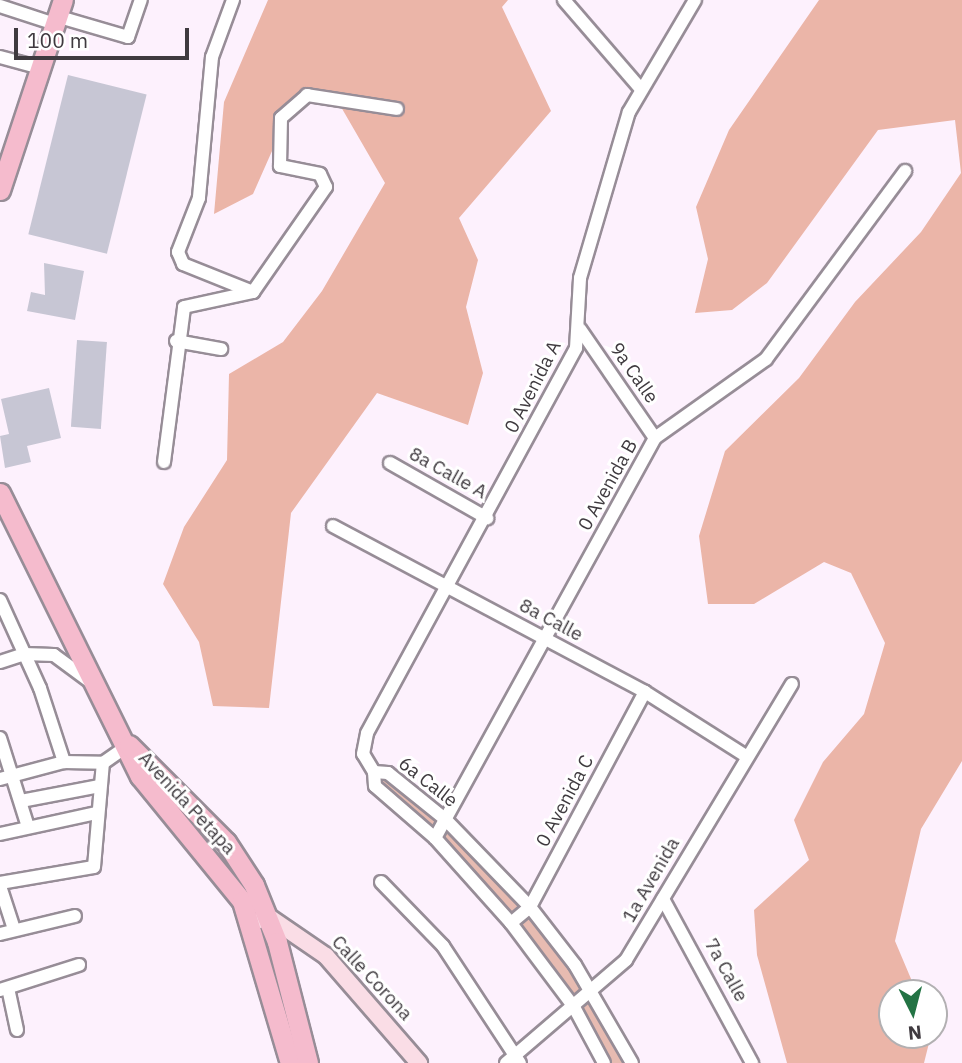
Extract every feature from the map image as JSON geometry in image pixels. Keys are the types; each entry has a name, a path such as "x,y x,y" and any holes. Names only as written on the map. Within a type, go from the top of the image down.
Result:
{"main road":[{"path":"0,190 37,67 57,13"},
{"name":"Avenida Petapa","path":"0,493 95,686 129,745 140,776 229,878 260,919 308,1063"},
{"name":"Avenida Petapa","path":"260,919 290,1063"}],"street":[{"path":"3,0 0,7 57,13 128,37 141,0"},
{"path":"233,0 211,66 199,198 178,252 183,264 253,292"},
{"path":"564,0 640,88"},
{"name":"0 Avenida A","path":"374,772 363,754 363,741 446,585 487,518 580,330 580,278 640,88 695,0"},
{"path":"0,57 37,67"},
{"path":"164,462 176,341 191,302 230,301 253,292 328,182 320,174 279,166 281,118 288,107 323,94 350,106 397,109"},
{"name":"0 Avenida B","path":"435,838 656,438 766,359 905,171"},
{"name":"9a Calle","path":"580,330 656,438"},
{"path":"176,341 221,349"},
{"name":"8a Calle A","path":"390,463 487,518"},
{"name":"8a Calle","path":"333,526 645,692 746,756"},
{"path":"0,600 24,654 64,762"},
{"path":"0,662 24,654 54,656 95,686"},
{"name":"1a Avenida","path":"514,1060 626,960 746,756 792,684"},
{"name":"0 Avenida C","path":"511,923 530,907 645,692"},
{"path":"0,738 6,777 22,801 28,827"},
{"path":"6,777 64,762 103,763 129,745"},
{"path":"13,929 0,884 93,867 96,813 103,763"},
{"name":"6a Calle","path":"604,1063 574,1007 511,923 435,838 375,786 374,772 388,772 446,820 530,907 591,991 632,1063"},
{"path":"22,801 100,786"},
{"path":"0,834 96,813"},
{"path":"381,882 443,946 514,1060"},
{"name":"7a Calle","path":"663,898 752,1063"},
{"path":"0,934 75,916"},
{"name":"Calle Corona","path":"260,919 343,972 419,1063"},
{"path":"17,1030 4,989 79,965"}],"shaded area":[{"path":"268,0 508,0 502,7 551,111 459,218 478,260 466,307 483,373 468,425 377,393 291,513 269,708 213,706 199,642 163,584 184,527 227,460 229,374 283,342 322,291 385,183 337,100 295,99 253,194 214,214 224,102"},
{"path":"819,0 962,0 962,761 921,829 895,941 911,979 878,979 878,1049 928,1049 924,1063 787,1063 757,955 754,910 809,860 794,820 823,762 864,714 885,643 851,573 824,562 754,604 708,604 699,536 725,451 799,378 855,302 921,232 961,173 955,120 878,130 767,283 732,310 695,313 708,259 696,207 729,130"},
{"path":"388,773 530,907 632,1063 604,1063 544,966 371,777"}],"building":[{"path":"68,75 147,95 107,254 28,234"},
{"path":"44,263 84,271 75,320 27,311 31,292 45,295"},
{"path":"77,340 107,342 101,429 71,427"},
{"path":"49,388 61,438 27,446 31,462 5,468 0,436 9,434 1,399"}]}
